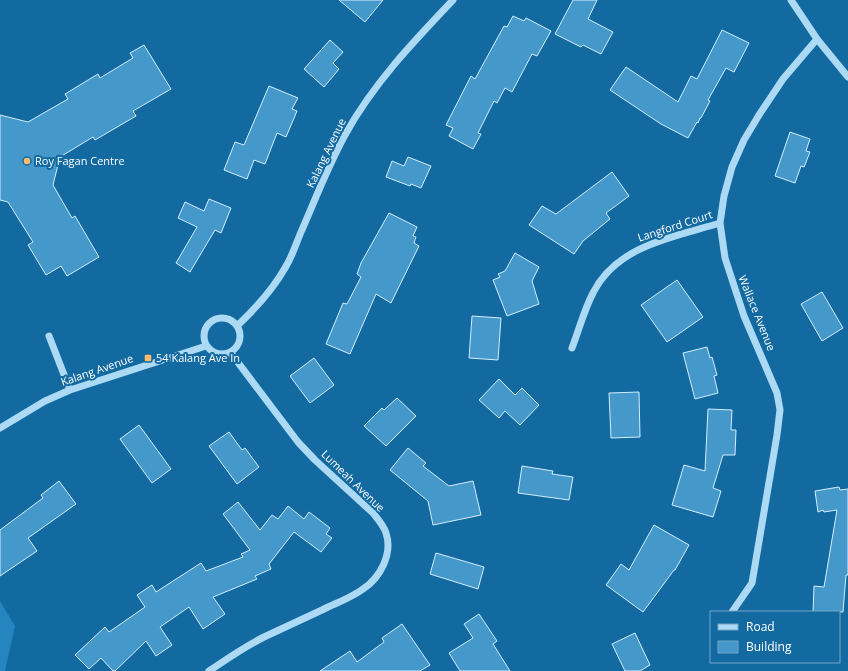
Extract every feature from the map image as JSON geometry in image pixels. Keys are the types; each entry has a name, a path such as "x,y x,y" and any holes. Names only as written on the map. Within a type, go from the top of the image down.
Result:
{"street":[{"name":"Kalang Avenue","path":"237,326 262,301 286,267 345,135 369,96 422,33 453,0"},
{"path":"791,0 817,39 848,77"},
{"name":"Wallace Avenue","path":"733,611 752,583 780,410 777,394 733,287 724,258 720,223 724,196 732,167 744,140 783,79 817,39"},
{"name":"Langford Court","path":"572,348 593,293 616,263 631,253 652,243 720,223"},
{"path":"220,318 232,321 237,326 239,341 237,346 230,352 219,354 206,346 204,334 209,323 220,318"},
{"path":"49,336 70,390"},
{"name":"Kalang Avenue","path":"0,428 45,401 70,390 206,346"},
{"name":"Lumeah Avenue","path":"209,671 236,653 263,638 364,589 381,571 386,559 388,547 387,534 373,513 315,460 298,442 230,352"}],"shaded area":[{"path":"0,601 15,626 5,671 0,671"}],"building":[{"path":"339,0 383,0 365,22"},
{"path":"573,0 597,0 588,19 613,32 601,54 583,45 581,47 555,34"},
{"path":"513,16 524,21 526,18 551,31 537,56 532,54 512,92 505,88 497,103 494,101 478,133 481,134 473,149 449,136 453,128 446,125 471,76 475,79 504,26 507,27"},
{"path":"722,30 749,43 734,72 726,68 708,100 710,101 701,118 688,138 661,124 610,90 626,67 678,102 691,76 697,79"},
{"path":"330,40 343,52 333,63 339,69 324,87 304,69"},
{"name":"Roy Fagan Centre","path":"144,45 171,89 133,111 136,116 95,140 93,137 60,157 53,185 72,218 75,216 99,257 67,276 61,266 46,275 28,245 33,242 8,202 0,200 0,115 28,122 68,99 65,94 98,74 100,78 133,58 130,53"},
{"path":"269,86 298,98 292,109 297,111 286,137 277,133 265,164 254,160 247,179 224,170 235,142 244,145"},
{"path":"790,132 810,139 806,151 810,152 804,167 801,166 795,183 775,176"},
{"path":"408,157 431,166 421,188 411,184 410,186 386,177 392,161 404,166"},
{"path":"612,172 629,196 606,213 610,219 583,241 574,254 529,225 542,206 556,214"},
{"path":"209,199 231,208 221,233 215,230 190,272 176,263 197,227 178,218 185,202 204,211"},
{"path":"389,213 417,227 413,236 416,237 414,243 419,246 391,303 376,294 350,354 326,344 343,303 347,304 361,277 357,274 361,263"},
{"path":"515,253 539,267 532,281 539,304 507,316 493,280 500,277 498,274 505,271"},
{"path":"677,280 703,317 667,342 641,305"},
{"path":"822,292 843,328 822,341 801,304"},
{"path":"472,316 501,318 498,360 469,358"},
{"path":"707,347 710,358 712,357 717,375 714,376 718,393 695,399 683,353"},
{"path":"314,358 334,385 310,403 290,376"},
{"path":"499,379 515,395 522,388 539,405 520,425 505,411 499,418 479,400"},
{"path":"639,392 640,437 611,438 609,393"},
{"path":"397,398 416,416 386,446 364,426 382,408 384,410"},
{"path":"708,409 732,410 731,430 736,430 735,455 723,455 713,488 721,491 713,517 672,505 684,465 705,471"},
{"path":"139,425 171,469 152,483 120,439"},
{"path":"229,432 242,450 245,448 259,467 237,484 209,446"},
{"path":"408,448 426,463 423,466 449,486 473,481 481,515 433,525 428,501 390,470"},
{"path":"522,466 553,471 552,474 573,477 569,500 518,493"},
{"path":"59,481 76,504 28,538 37,551 0,576 0,530 43,498 41,495"},
{"path":"839,487 840,490 848,489 848,575 846,575 843,612 813,611 814,586 824,587 837,510 824,512 823,510 818,512 815,491"},
{"path":"238,502 260,530 272,515 278,519 288,506 304,519 309,512 330,528 326,534 332,538 321,552 294,532 269,564 271,569 255,576 257,579 213,597 225,614 203,629 189,607 160,627 172,645 156,656 146,641 115,671 113,671 101,658 89,669 75,655 105,627 109,632 145,607 137,595 152,585 156,592 201,563 206,571 243,557 241,554 250,550 223,514"},
{"path":"654,525 689,545 675,570 643,612 606,585 621,564 629,570"},
{"path":"436,553 484,567 478,589 430,574"},
{"path":"479,614 497,641 493,644 510,671 460,671 449,653 473,638 464,624"},
{"path":"402,624 430,665 420,671 320,671 350,651 357,662 384,642 382,638"},
{"path":"635,633 650,665 640,671 625,671 612,644"}],"place":[{"name":"Roy Fagan Centre","path":"27,161"},
{"name":"54 Kalang Ave In","path":"148,358"}]}
